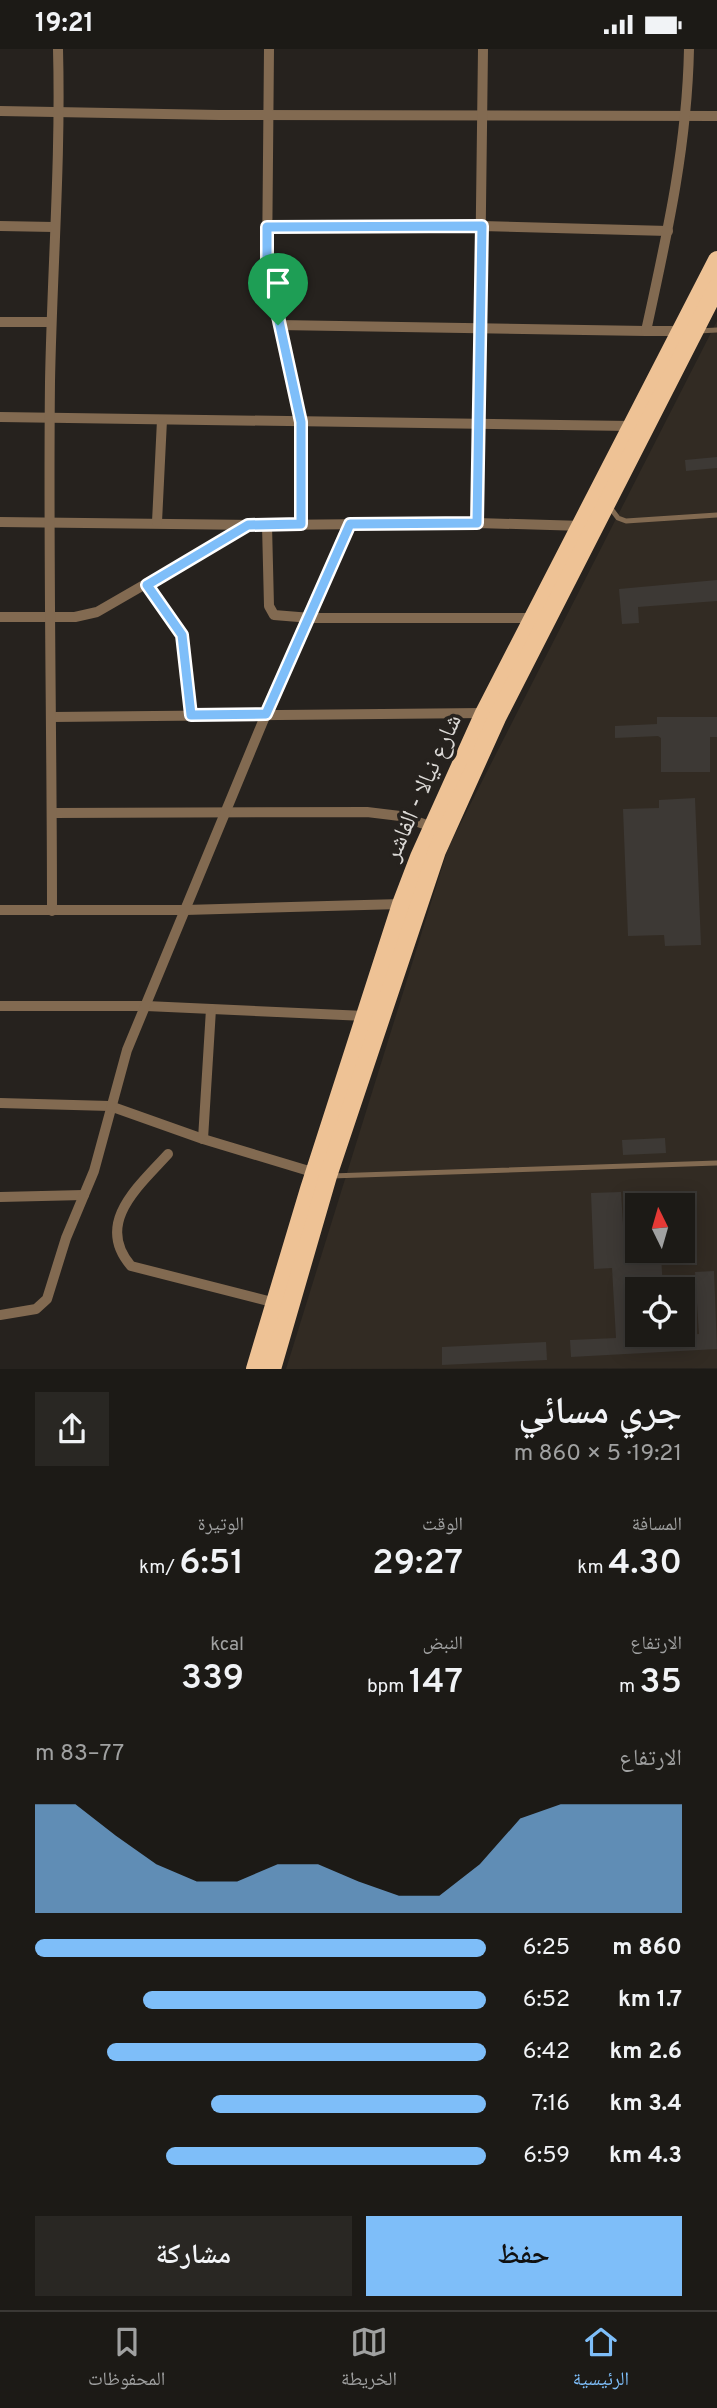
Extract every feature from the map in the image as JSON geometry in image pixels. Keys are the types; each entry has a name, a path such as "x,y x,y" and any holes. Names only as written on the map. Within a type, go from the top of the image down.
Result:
{"highway":[{"name":"شارع نيالا - الفاشر","path":"272,1369 283,1305 365,1016 401,904 497,718 586,526 688,331 717,260"},
{"name":"شارع نيالا - الفاشر","path":"688,331 717,288"},
{"name":"شارع نيالا - الفاشر","path":"602,495 631,426 649,407"},
{"name":"شارع نيالا - الفاشر","path":"321,1175 393,975 439,829 484,713 532,618 586,526"},
{"name":"شارع نيالا - الفاشر","path":"255,1369 283,1305"}],"street":[{"path":"52,911 48,522 51,322 60,111 58,49"},
{"path":"269,49 267,266 301,422 301,524"},
{"path":"477,523 483,49"},
{"path":"646,331 668,230 687,115 689,49"},
{"path":"0,111 717,116"},
{"path":"0,226 54,227"},
{"path":"267,227 482,226 668,230"},
{"path":"0,322 51,322"},
{"path":"278,325 688,331"},
{"path":"0,417 631,426"},
{"path":"157,523 162,420"},
{"path":"0,521 586,526"},
{"path":"0,1315 36,1308 47,1299 84,1195 127,1049 266,714 311,618 350,524"},
{"path":"0,617 75,617 97,612 248,525"},
{"path":"267,525 269,606 274,615 311,618 532,618"},
{"path":"147,585 182,635 191,715"},
{"path":"52,717 484,713"},
{"path":"52,813 367,812 400,816 439,829"},
{"path":"0,910 185,910 401,904"},
{"path":"0,1006 146,1006 365,1016"},
{"path":"203,1139 211,1009"},
{"path":"0,1103 110,1106 203,1139 321,1175"},
{"path":"168,1154 121,1212 116,1234 119,1251 131,1266 283,1305"},
{"path":"0,1196 84,1195"}],"lane":[{"path":"688,331 717,330"},
{"path":"602,495 618,518 626,521 717,515"},
{"path":"321,1175 717,1163"}],"shaded area":[{"path":"717,321 717,1368 286,1369 448,848"}],"building":[{"path":"717,457 717,468 686,471 685,460"},
{"path":"717,580 717,601 638,607 639,623 622,624 619,589"},
{"path":"657,717 717,717 717,737 710,737 710,772 661,772 661,738 615,738 615,726 657,724"},
{"path":"695,798 701,945 665,946 664,935 628,936 623,809 659,808 659,800"},
{"path":"665,1138 666,1153 623,1155 622,1140"},
{"path":"621,1192 625,1263 661,1263 662,1277 625,1277 625,1347 695,1347 695,1334 699,1334 695,1272 714,1271 717,1349 571,1357 570,1340 616,1338 612,1268 594,1269 591,1193"},
{"path":"546,1342 547,1360 442,1365 442,1347"}],"route":[{"path":"482,226 477,523 350,524 311,618 266,714 191,715 182,635 163,613 147,585 248,525 301,524 301,422 278,325 267,266 267,227 482,226"}]}
